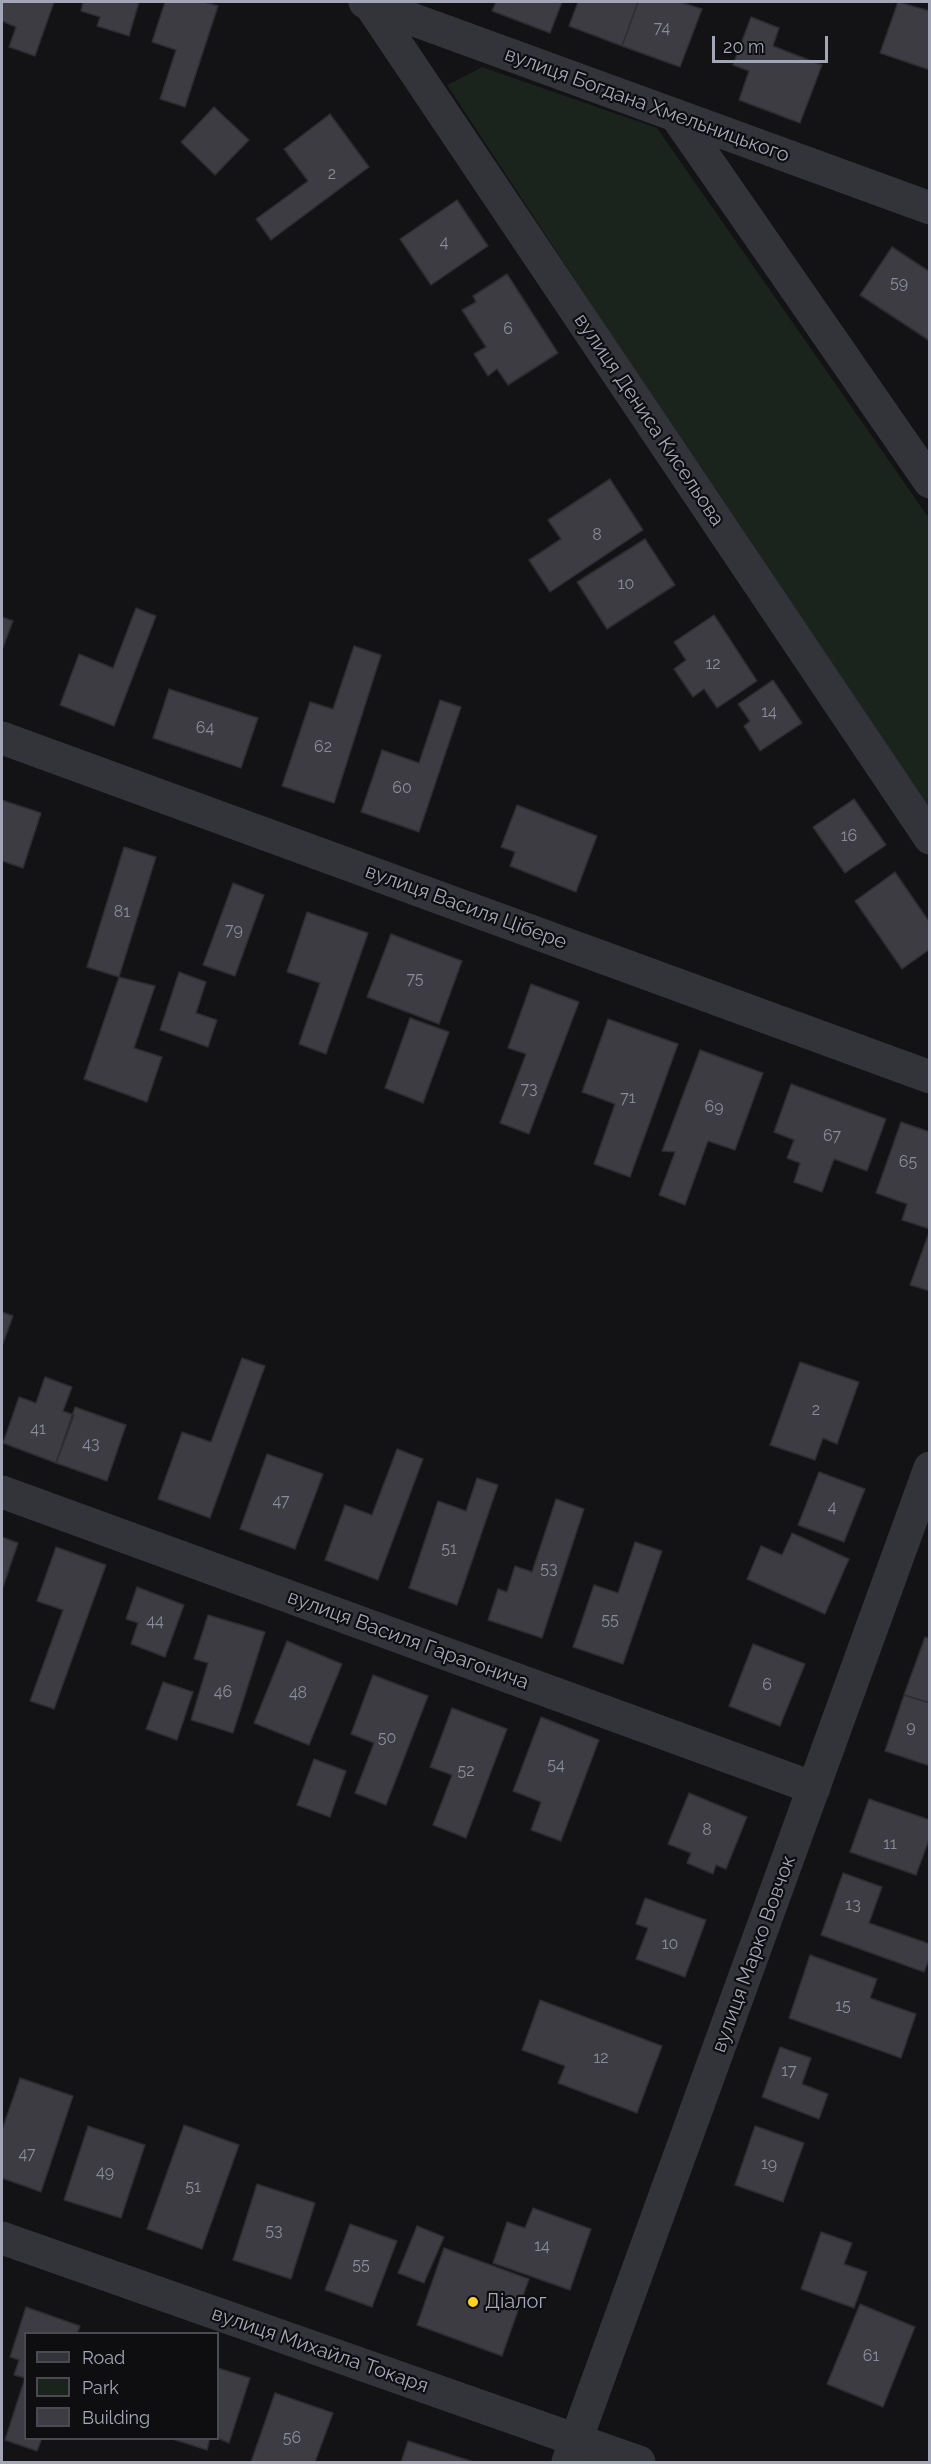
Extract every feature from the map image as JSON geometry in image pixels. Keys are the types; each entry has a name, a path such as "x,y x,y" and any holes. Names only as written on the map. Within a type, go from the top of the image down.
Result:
{"street":[{"name":"вулиця Богдана Хмельницького","path":"367,2 930,208"},
{"name":"вулиця Дениса Кисельова","path":"367,2 930,838"},
{"path":"677,117 930,482"},
{"name":"вулиця Василя Цібере","path":"2,738 930,1077"},
{"name":"вулиця Марко Вовчок","path":"572,2451 930,1467"},
{"name":"вулиця Василя Гарагонича","path":"2,1492 814,1788"},
{"name":"вулиця Михайла Токаря","path":"2,2238 572,2451 639,2463"}],"green space":[{"path":"482,67 657,128 929,518 929,818 447,85"}],"building":[{"path":"2,2 54,2 35,56 9,47 16,27 2,21"},
{"path":"83,2 139,2 129,36 97,26 100,17 81,11"},
{"path":"165,2 204,2 218,6 185,107 160,99 176,50 152,42"},
{"path":"496,2 562,2 550,33 492,11"},
{"path":"578,2 638,2 622,46 569,26"},
{"path":"638,2 680,2 702,9 680,67 622,46"},
{"path":"898,2 930,11 930,70 880,53"},
{"path":"751,17 779,28 773,46 822,65 800,123 739,100 749,71 733,65"},
{"path":"214,107 249,140 215,175 181,142"},
{"path":"330,114 369,167 271,240 256,219 308,181 284,149"},
{"path":"457,200 488,246 431,285 400,239"},
{"path":"892,247 930,272 930,341 860,295"},
{"path":"507,274 558,353 508,385 497,369 488,376 474,354 486,347 462,310 476,302 473,296"},
{"path":"610,479 643,530 550,592 529,560 561,539 548,520"},
{"path":"645,539 675,585 607,629 577,582"},
{"path":"136,608 156,616 114,726 60,705 79,654 113,668"},
{"path":"714,615 757,681 717,708 704,689 693,697 674,669 686,660 674,642"},
{"path":"2,617 13,621 2,650"},
{"path":"354,646 381,655 334,803 282,786 310,702 333,709"},
{"path":"773,680 802,723 760,751 744,726 750,721 738,704"},
{"path":"169,689 258,718 241,768 153,738"},
{"path":"440,700 461,707 419,832 361,812 382,750 419,763"},
{"path":"854,799 886,845 845,873 813,827"},
{"path":"2,800 41,813 23,868 2,861"},
{"path":"517,805 597,836 576,892 510,866 515,852 501,847"},
{"path":"124,847 156,857 119,977 87,967"},
{"path":"895,872 930,923 930,949 902,969 855,901"},
{"path":"233,883 264,895 235,976 203,965"},
{"path":"307,912 368,933 326,1054 299,1044 320,983 287,972"},
{"path":"391,934 462,961 439,1024 367,997"},
{"path":"179,972 206,982 196,1013 217,1020 208,1047 160,1030"},
{"path":"119,977 155,986 134,1048 162,1057 147,1102 84,1079"},
{"path":"531,984 579,1002 529,1134 500,1123 526,1054 508,1048"},
{"path":"410,1018 449,1032 423,1103 385,1088"},
{"path":"608,1019 678,1044 630,1177 594,1164 615,1104 582,1092"},
{"path":"700,1050 763,1073 735,1150 708,1141 685,1205 659,1195 675,1152 662,1151"},
{"path":"791,1084 886,1119 867,1171 834,1159 822,1192 794,1182 800,1163 787,1158 794,1140 774,1132"},
{"path":"901,1122 930,1132 930,1229 902,1220 907,1204 876,1193"},
{"path":"930,1230 930,1291 910,1285"},
{"path":"2,1312 13,1316 2,1346"},
{"path":"242,1358 265,1366 210,1518 158,1499 182,1432 211,1442"},
{"path":"800,1362 859,1382 837,1444 823,1438 815,1460 770,1445"},
{"path":"45,1377 72,1387 63,1411 74,1415 56,1463 3,1443 19,1397 36,1403"},
{"path":"75,1407 126,1425 107,1481 56,1463"},
{"path":"397,1449 423,1459 378,1580 325,1560 345,1505 372,1515"},
{"path":"267,1454 323,1474 295,1549 240,1529"},
{"path":"819,1472 865,1489 844,1542 798,1525"},
{"path":"477,1478 498,1485 457,1605 409,1588 438,1501 466,1511"},
{"path":"556,1499 584,1509 542,1638 488,1620 498,1589 507,1592 515,1566 532,1572"},
{"path":"792,1533 849,1559 825,1614 747,1579 761,1546 782,1555"},
{"path":"2,1537 18,1543 2,1590"},
{"path":"635,1542 662,1551 623,1664 573,1647 594,1585 618,1593"},
{"path":"56,1547 106,1565 54,1709 30,1701 63,1610 37,1601"},
{"path":"137,1587 184,1605 165,1657 131,1644 138,1623 126,1619"},
{"path":"208,1615 265,1632 233,1733 191,1720 208,1663 194,1659"},
{"path":"925,1637 930,1639 930,1703 904,1695"},
{"path":"287,1641 342,1664 309,1745 254,1723"},
{"path":"753,1644 805,1664 780,1726 729,1706"},
{"path":"373,1675 428,1696 386,1805 355,1793 374,1743 351,1734"},
{"path":"163,1682 193,1692 177,1740 146,1729"},
{"path":"904,1695 930,1703 930,1766 885,1751"},
{"path":"452,1708 507,1729 466,1838 433,1825 452,1775 430,1767"},
{"path":"541,1717 599,1740 561,1841 531,1830 541,1802 513,1791"},
{"path":"314,1759 346,1771 330,1817 297,1805"},
{"path":"689,1793 747,1817 726,1869 716,1865 713,1874 687,1863 691,1853 668,1844"},
{"path":"869,1799 930,1820 930,1837 916,1875 850,1852"},
{"path":"843,1873 882,1887 869,1923 930,1944 930,1957 924,1972 821,1935"},
{"path":"645,1898 706,1920 685,1977 636,1959 648,1928 636,1924"},
{"path":"810,1955 877,1979 870,1998 916,2014 901,2058 789,2018"},
{"path":"540,2000 662,2046 637,2113 558,2083 565,2066 522,2050"},
{"path":"780,2047 811,2058 802,2084 828,2094 819,2119 762,2097"},
{"path":"20,2078 73,2096 41,2192 2,2178 2,2130"},
{"path":"184,2125 239,2145 202,2249 147,2229"},
{"path":"88,2126 145,2145 121,2218 64,2200"},
{"path":"755,2126 804,2143 783,2202 735,2185"},
{"path":"257,2184 315,2203 291,2279 233,2260"},
{"path":"533,2208 591,2229 570,2290 493,2263 507,2222 525,2228"},
{"path":"350,2224 397,2241 372,2307 325,2290"},
{"path":"417,2226 444,2237 424,2283 398,2273"},
{"path":"821,2232 852,2243 844,2264 867,2272 854,2308 801,2289"},
{"name":"Діалог","path":"444,2248 529,2279 502,2356 417,2325"},
{"path":"860,2304 915,2327 883,2407 827,2384"},
{"path":"26,2307 80,2326 78,2332 24,2332 24,2378 14,2375 19,2360 10,2357"},
{"path":"219,2368 250,2378 229,2443 219,2439"},
{"path":"24,2381 24,2440 41,2440 37,2451 5,2440"},
{"path":"275,2393 333,2413 315,2462 251,2462"},
{"path":"175,2440 210,2440 207,2450"},
{"path":"408,2441 474,2462 401,2462"}],"place":[{"name":"Діалог","path":"473,2302"}]}
